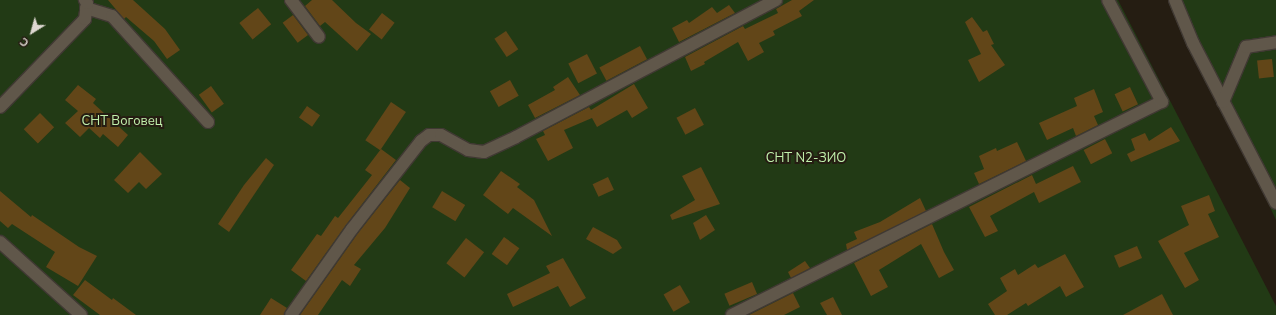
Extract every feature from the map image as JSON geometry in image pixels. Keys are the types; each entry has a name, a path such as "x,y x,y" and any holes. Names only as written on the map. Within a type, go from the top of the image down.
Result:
{"street":[{"path":"291,0 319,37"},
{"path":"291,315 352,229 422,141 429,135 441,135 468,150 484,152 516,137 776,0"},
{"path":"732,315 1162,102 1108,0"},
{"path":"1175,0 1193,43 1276,203"},
{"path":"0,107 85,19 85,4 112,16 208,122"},
{"path":"1223,102 1246,47 1276,42"},
{"path":"0,242 81,315"}],"green space":[{"path":"0,0 1118,0 1276,306 1276,315 0,315"},
{"path":"1175,0 1276,0 1276,220"}],"building":[{"path":"108,0 133,0 165,29 180,50 167,59 154,41 126,17 124,19"},
{"path":"312,0 332,0 356,23 371,34 357,51 325,22 320,26 305,6"},
{"path":"792,0 814,0 799,11 802,16 773,31 775,35 759,43 764,52 748,61 738,42 704,62 705,64 691,71 685,57 743,26 745,29 778,13 776,9"},
{"path":"729,5 735,13 679,42 672,28 687,20 689,23 712,7 717,13"},
{"path":"258,8 271,24 253,39 239,23"},
{"path":"382,13 395,23 382,39 369,30"},
{"path":"293,15 308,35 298,43 283,23"},
{"path":"972,17 983,32 987,30 994,44 991,45 1005,65 979,82 968,60 981,54 965,22"},
{"path":"506,31 518,49 507,57 494,39"},
{"path":"640,46 647,59 606,81 599,68"},
{"path":"587,54 597,74 578,83 568,64"},
{"path":"1272,59 1274,77 1259,78 1257,61"},
{"path":"568,77 580,95 535,118 528,105 555,90 553,87"},
{"path":"510,80 519,96 499,107 490,91"},
{"path":"634,84 648,108 632,118 627,110 597,127 592,118 564,130 573,148 548,161 536,139 545,135 543,131 589,107 591,110"},
{"path":"78,85 96,99 93,103 128,135 118,147 103,134 100,138 89,128 80,137 65,123 78,111 65,100"},
{"path":"211,86 224,104 212,113 199,95"},
{"path":"1130,87 1138,104 1123,111 1115,94"},
{"path":"1094,89 1103,112 1094,116 1098,125 1076,136 1073,128 1047,140 1039,123 1077,106 1074,98"},
{"path":"391,102 406,112 380,150 365,140"},
{"path":"307,106 320,115 312,127 299,117"},
{"path":"695,108 704,125 685,135 676,118"},
{"path":"40,113 54,127 38,143 24,129"},
{"path":"1171,127 1180,141 1131,162 1127,154 1135,150 1131,139 1145,133 1149,141"},
{"path":"1105,139 1112,153 1091,164 1084,150"},
{"path":"1017,142 1026,161 979,184 974,173 984,169 979,156 996,148 997,151"},
{"path":"381,149 396,160 346,225 306,281 291,270 317,234 321,236 335,216 338,218 372,175 365,170"},
{"path":"140,152 162,174 146,189 139,182 128,193 114,180"},
{"path":"266,158 274,165 229,232 218,224 244,185"},
{"path":"1073,166 1081,182 1039,203 1034,192 990,216 998,231 985,237 969,207 1032,175 1036,184"},
{"path":"701,167 720,204 672,220 670,215 695,200 682,176"},
{"path":"501,171 520,184 517,187 534,200 552,236 513,208 508,214 483,195"},
{"path":"608,177 614,190 599,197 593,184"},
{"path":"400,180 410,188 385,228 354,265 361,269 350,286 342,280 318,315 300,315 358,233"},
{"path":"0,191 31,217 32,215 79,247 97,256 78,286 46,267 55,252 12,224 8,228 0,221"},
{"path":"442,191 465,205 455,221 432,207"},
{"path":"1209,195 1215,211 1208,214 1219,237 1184,253 1199,280 1185,288 1158,241 1189,225 1181,206"},
{"path":"920,198 926,211 847,250 846,244 857,239 854,232 880,222"},
{"path":"706,215 715,230 700,240 693,223"},
{"path":"932,224 944,252 954,270 939,278 921,244 879,270 888,287 871,296 854,263"},
{"path":"593,227 617,240 622,248 613,254 586,239"},
{"path":"504,237 519,248 507,265 492,254"},
{"path":"466,238 484,252 464,277 446,263"},
{"path":"1137,246 1142,258 1119,268 1114,256"},
{"path":"1065,254 1084,287 1066,297 1060,286 1028,306 1026,303 1007,315 995,315 988,304 1007,291 1000,278 1015,269 1018,275 1035,264 1038,268"},
{"path":"563,258 586,298 570,307 558,286 513,307 507,294 550,273 546,266"},
{"path":"805,261 810,268 791,278 788,272"},
{"path":"85,280 112,300 113,298 136,315 100,315 73,295"},
{"path":"752,282 757,294 729,306 724,294"},
{"path":"680,285 690,302 674,312 664,294"},
{"path":"793,293 800,307 784,315 749,315"},
{"path":"1162,294 1173,315 1123,315"},
{"path":"833,297 842,315 827,315 820,303"},
{"path":"271,298 287,308 284,315 260,315"}],"park label":[{"name":"СНТ Воговец","path":"122,121"},
{"name":"СНТ N2-ЗИО","path":"806,158"}]}
